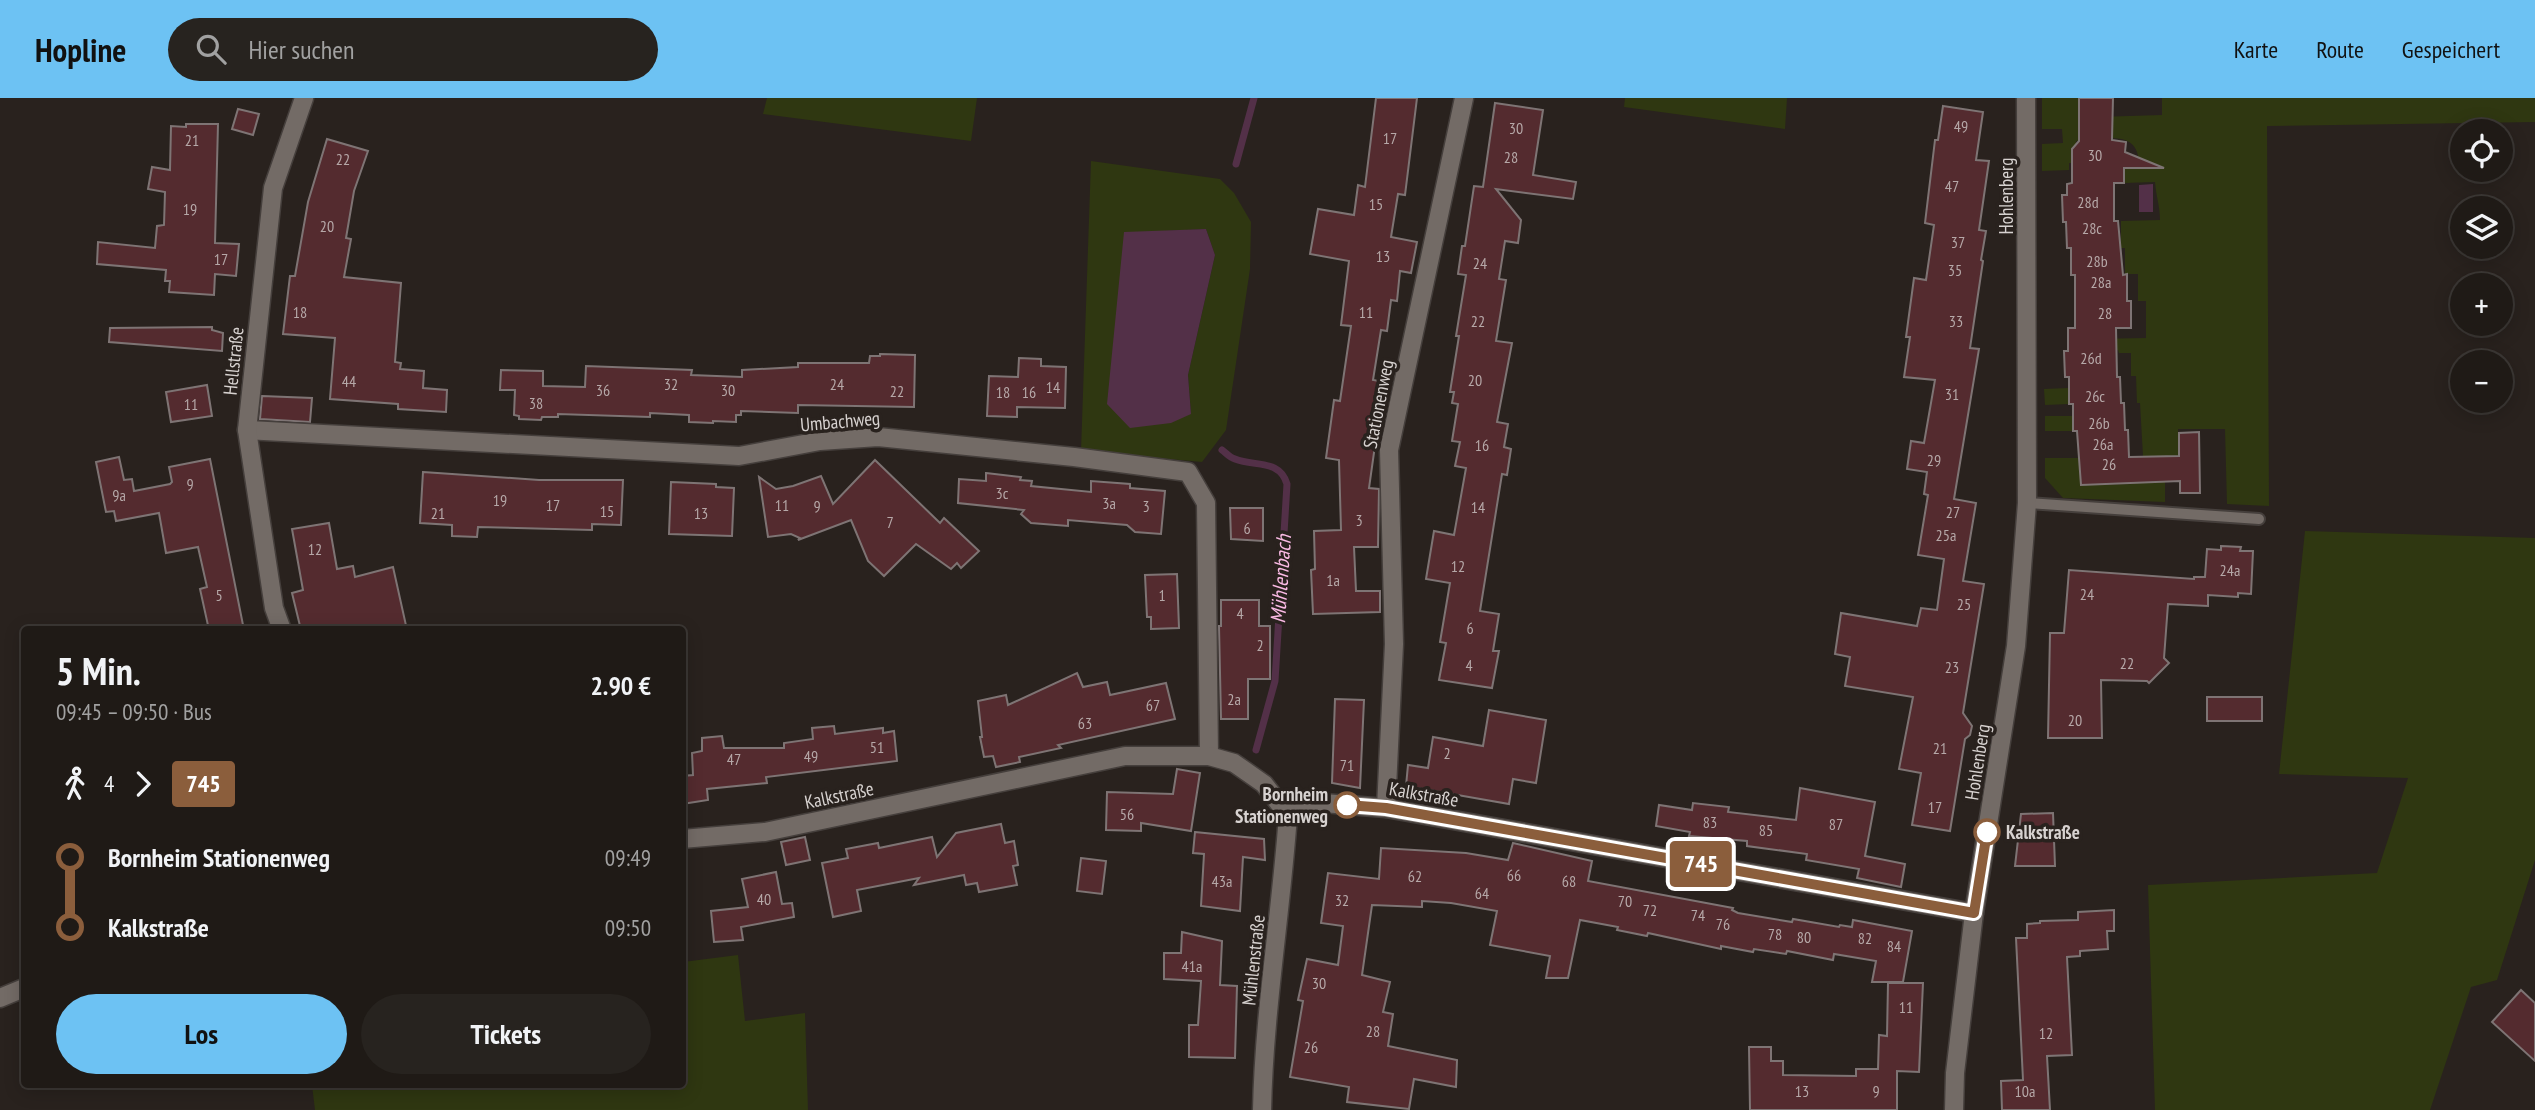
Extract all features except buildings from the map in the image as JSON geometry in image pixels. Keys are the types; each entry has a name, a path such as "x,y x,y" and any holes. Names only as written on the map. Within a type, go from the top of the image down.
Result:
{"street":[{"name":"Hellstraße","path":"281,626 274,608 247,430 273,188 304,98"},
{"name":"Stationenweg","path":"1386,808 1394,644 1389,450 1464,98"},
{"name":"Hohlenberg","path":"1954,1110 1955,1073 1974,913 2016,646 2027,503 2026,98"},
{"name":"Umbachweg","path":"247,430 739,456 820,441 878,437 1074,457 1188,472 1206,503 1209,756"},
{"name":"Kalkstraße","path":"686,839 765,832 1125,756 1209,756 1234,763 1264,784 1288,815 1323,803 1386,808 1974,913"},
{"name":"Mühlenstraße","path":"1262,1110 1263,1063 1288,815"},
{"path":"0,998 21,989"}],"lane":[{"path":"2027,503 2259,519"}],"green space":[{"path":"767,98 977,98 971,141 763,114"},
{"path":"1625,98 1787,98 1785,129 1624,107"},
{"path":"2042,98 2079,98 2079,106 2097,117 2162,115 2162,98 2535,98 2535,122 2513,122 2513,119 2450,119 2450,123 2267,126 2269,506 2227,504 2225,429 2178,429 2179,456 2165,457 2165,502 2063,498 2045,478 2045,458 2084,458 2081,485 2133,484 2133,457 2143,456 2140,403 2137,403 2136,376 2131,376 2131,353 2091,350 2091,339 2146,338 2146,301 2138,301 2138,274 2125,274 2121,221 2160,220 2160,215 2155,182 2124,183 2124,169 2139,169 2138,156 2128,141 2110,138 2076,141 2076,147 2072,150 2074,163 2069,163 2069,170 2042,171 2042,144 2063,143 2062,129 2042,129"},
{"path":"1091,161 1220,179 1234,193 1251,222 1250,269 1226,430 1202,462 1081,451","holes":["1206,229 1215,255 1188,375 1191,414 1124,233"]},
{"path":"2069,388 2069,404 2045,405 2044,389"},
{"path":"2045,416 2073,416 2073,431 2045,431"},
{"path":"2305,531 2535,538 2535,860 2497,980 2471,987 2430,1110 2155,1110 2148,885 2377,873 2408,778 2279,774"},
{"path":"738,955 745,1021 805,1013 808,1110 315,1110 312,1088 686,1088 686,962"}],"shaded area":[{"path":"2153,184 2153,212 2139,212 2139,185"},
{"path":"1206,229 1215,255 1188,375 1191,414 1171,423 1130,428 1107,404 1124,232"}],"waterway":[{"name":"Mühlenbach","path":"1236,164 1254,98"},
{"name":"Mühlenbach","path":"1222,450 1233,458 1273,467 1284,476 1287,484 1275,681 1256,750"}],"bus line":[{"name":"745","path":"1347,805 1386,808 1974,913 1987,832"}],"place":[{"name":"Bornheim Stationenweg","path":"1347,805"},
{"name":"Kalkstraße","path":"1987,832"}]}
